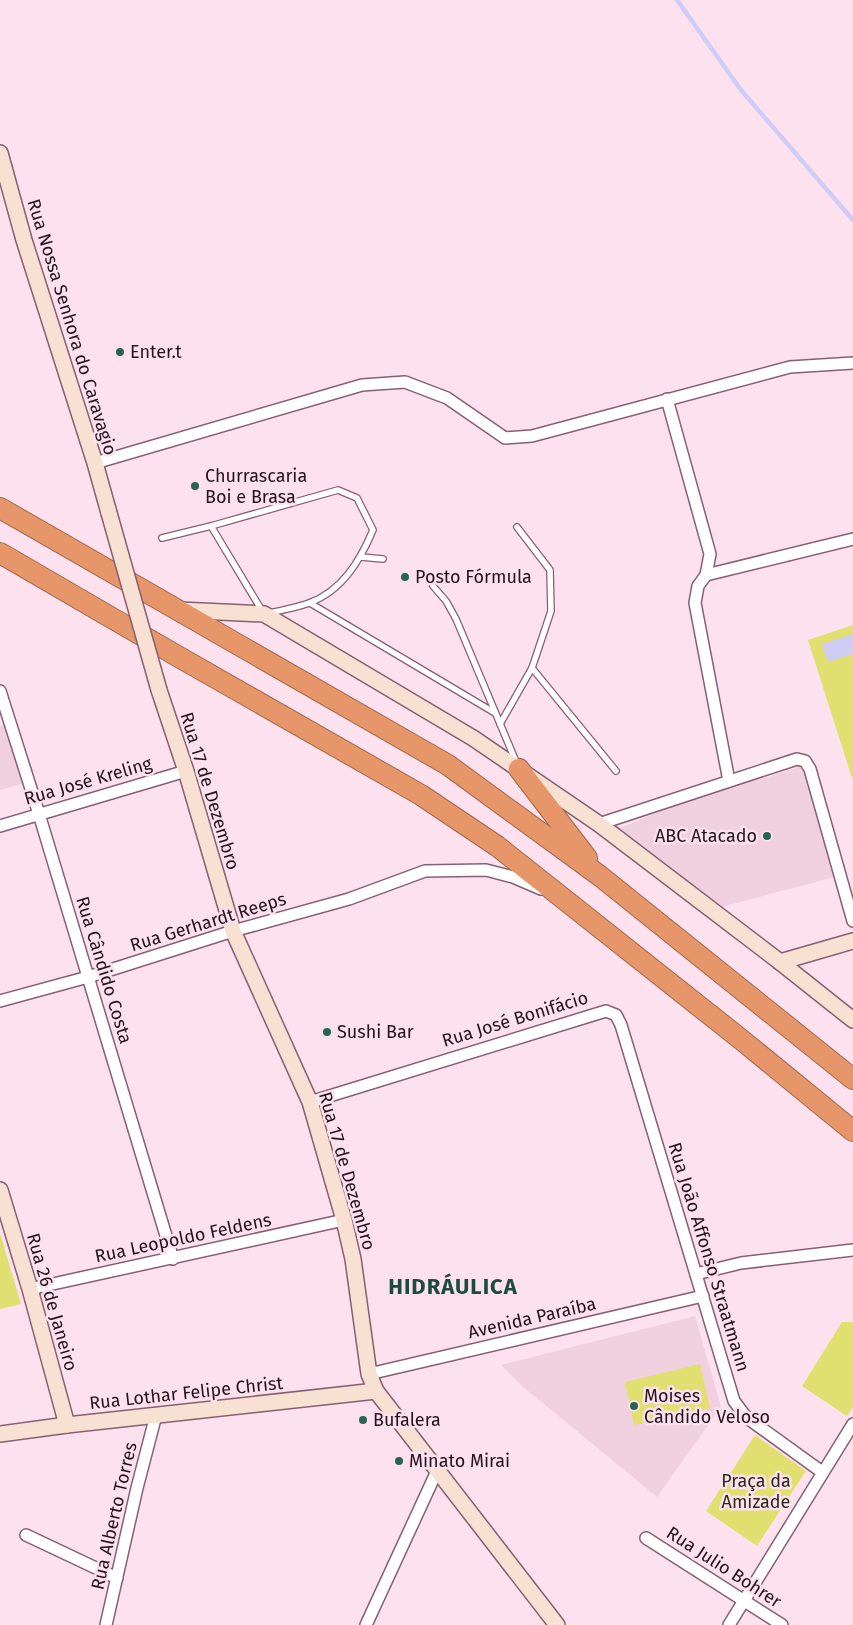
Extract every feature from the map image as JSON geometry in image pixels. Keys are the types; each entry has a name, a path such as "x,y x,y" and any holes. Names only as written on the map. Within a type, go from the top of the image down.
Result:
{"highway":[{"path":"0,508 448,765 600,876 853,1079"},
{"path":"0,553 420,795 497,846 743,1041 853,1131"},
{"path":"519,769 600,876"}],"main road":[{"name":"Rua Nossa Senhora do Caravagio","path":"0,153 24,240 95,463 159,690"},
{"path":"177,610 264,614 473,738 599,824 853,1020"},
{"name":"Rua 17 de Dezembro","path":"159,690 186,771 233,931 310,1102 353,1258 369,1374 376,1391 557,1625"},
{"path":"780,962 853,941"},
{"name":"Rua 26 de Janeiro","path":"0,1190 30,1289 67,1425"},
{"name":"Rua Lothar Felipe Christ","path":"0,1434 376,1391"}],"street":[{"path":"95,463 362,385 405,382 447,398 505,438 532,436 790,367 853,363"},
{"path":"667,399 710,554 706,575 698,586 695,603 729,781"},
{"path":"706,575 853,539"},
{"name":"Rua Cândido Costa","path":"0,691 173,1259"},
{"path":"599,824 797,759 805,761 810,769 853,921"},
{"name":"Rua José Kreling","path":"0,826 186,771"},
{"name":"Rua Gerhardt Reeps","path":"0,1002 88,977 233,931 349,898 425,871 486,870 513,877 544,890 569,904"},
{"name":"Rua José Bonifácio","path":"310,1102 606,1011 616,1015"},
{"name":"Rua João Affonso Straatmann","path":"616,1015 624,1034 734,1401 746,1417 822,1472"},
{"name":"Rua Leopoldo Feldens","path":"30,1289 344,1220"},
{"path":"696,1274 741,1263 853,1250"},
{"name":"Avenida Paraíba","path":"369,1374 703,1296"},
{"name":"Rua Alberto Torres","path":"106,1625 137,1488 156,1415"},
{"path":"729,1625 853,1424"},
{"path":"366,1625 437,1471"},
{"path":"26,1535 117,1578"},
{"name":"Rua Julio Bohrer","path":"646,1538 782,1625"}],"lane":[{"path":"162,538 338,490 357,498 373,530 361,557 335,589 310,603 264,614 211,526"},
{"path":"500,724 532,668 551,611 550,570 517,527"},
{"path":"361,557 383,560"},
{"path":"433,586 446,601 456,619 519,769"},
{"path":"310,603 495,713"},
{"path":"532,668 616,771"}],"shaded area":[{"path":"7,724 25,783 0,790 0,726"},
{"name":"ABC Atacado","path":"805,765 838,876 722,907 620,828 661,811"},
{"name":"Moises Cândido Veloso","path":"695,1316 721,1407 657,1497 522,1386 501,1365"}],"green space":[{"path":"853,625 853,781 808,640"},
{"path":"0,1233 21,1304 0,1309"},
{"path":"842,1322 853,1322 853,1407 847,1416 802,1386"},
{"path":"700,1364 710,1408 634,1425 625,1382"},
{"name":"Praça da Amizade","path":"755,1435 806,1471 757,1546 706,1511"}],"water":[{"path":"853,634 853,654 828,662 822,644"}],"waterway":[{"path":"677,0 741,90 853,220"}],"place":[{"name":"Enter.t","path":"120,352"},
{"name":"Churrascaria Boi e Brasa","path":"195,486"},
{"name":"Posto Fórmula","path":"405,577"},
{"name":"ABC Atacado","path":"767,836"},
{"name":"Sushi Bar","path":"327,1032"},
{"name":"Moises Cândido Veloso","path":"634,1406"},
{"name":"Bufalera","path":"363,1420"},
{"name":"Minato Mirai","path":"399,1461"}],"district":[{"name":"HIDRÁULICA","path":"453,1286"}]}
